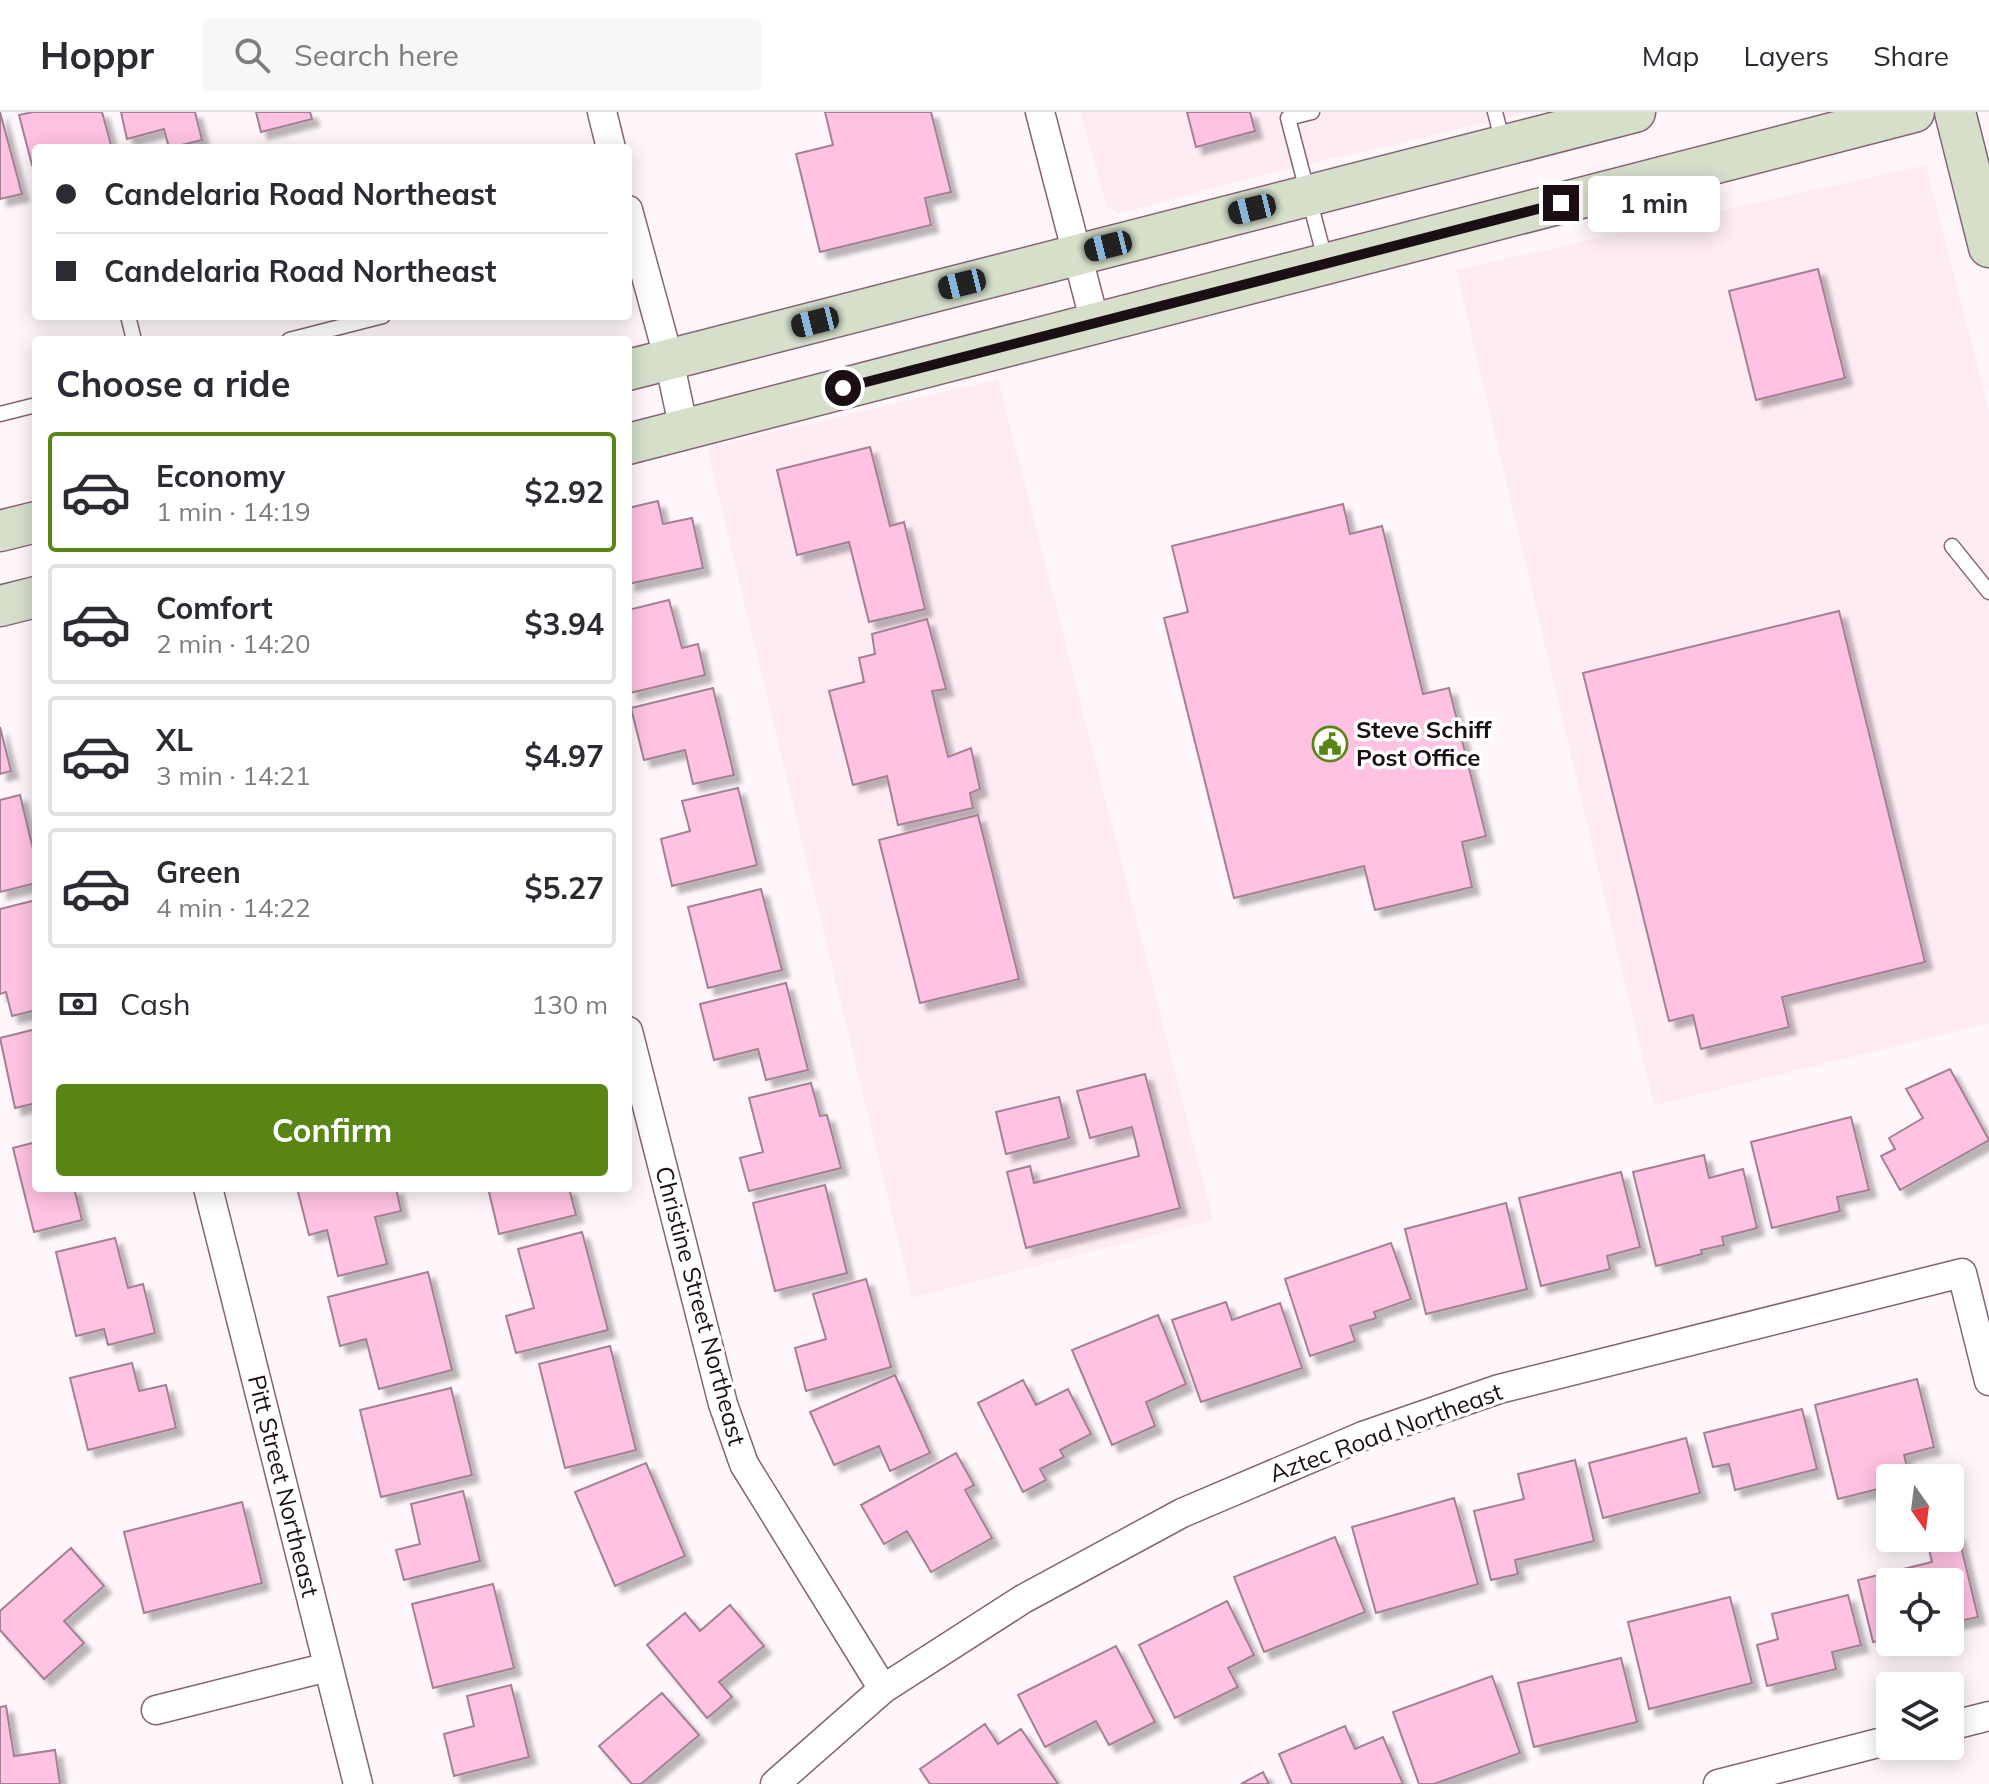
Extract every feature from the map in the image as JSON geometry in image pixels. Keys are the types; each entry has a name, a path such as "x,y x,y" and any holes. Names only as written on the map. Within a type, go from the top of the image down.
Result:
{"main road":[{"path":"632,369 1308,195 1499,129 1635,112"},
{"path":"632,443 1914,112"},
{"path":"1955,112 1989,247"},
{"path":"0,531 32,523"},
{"path":"0,606 32,598"}],"street":[{"path":"602,112 610,144"},
{"path":"1040,112 1095,323"},
{"path":"632,225 669,360 684,430"},
{"name":"Christine Street Northeast","path":"632,1047 723,1404 744,1464 883,1689"},
{"name":"Pitt Street Northeast","path":"209,1192 358,1784"},
{"name":"Aztec Road Northeast","path":"775,1784 883,1689 1023,1599 1182,1513 1363,1436 1499,1389 1962,1273 1989,1381"},
{"path":"156,1710 328,1667"},
{"path":"1964,1722 1989,1716"},
{"path":"1718,1784 1876,1744"}],"lane":[{"path":"1310,112 1288,118 1326,264"},
{"path":"305,336 367,320"},
{"path":"0,414 32,406"},
{"path":"1952,546 1989,592"}],"shaded area":[{"path":"1080,112 1530,112 1119,213 1107,207"},
{"path":"1926,165 1989,411 1989,1023 1654,1106 1456,270"},
{"path":"998,379 1213,1220 912,1298 707,448"}],"building":[{"path":"0,112 22,194 0,199"},
{"path":"33,112 102,112 111,144 32,144 32,165 19,115"},
{"path":"121,112 195,112 202,140 168,144 164,129 127,139"},
{"path":"256,112 310,112 312,119 261,132"},
{"path":"825,112 931,112 951,192 925,198 931,225 820,252 796,154 833,145"},
{"path":"1187,112 1250,112 1255,131 1196,147"},
{"path":"1818,269 1845,378 1756,400 1729,291"},
{"path":"870,447 890,526 904,522 925,609 869,622 849,542 797,555 777,470"},
{"path":"658,501 663,524 692,518 703,568 632,583 632,507"},
{"path":"1343,504 1350,534 1382,526 1423,694 1449,688 1486,836 1462,842 1472,887 1375,910 1364,866 1234,898 1164,618 1188,612 1172,546"},
{"path":"669,600 682,648 698,644 705,675 632,693 632,609"},
{"path":"1839,611 1925,962 1782,997 1789,1027 1701,1049 1693,1015 1669,1021 1583,673"},
{"path":"927,619 946,689 932,691 948,757 971,748 980,789 970,793 973,808 898,825 887,776 853,785 829,691 864,682 859,658 875,654 872,634"},
{"path":"713,688 734,775 693,784 685,750 644,760 632,708"},
{"path":"0,727 11,771 0,774"},
{"path":"738,788 757,865 672,886 661,839 690,831 682,801"},
{"path":"20,795 32,844 32,884 0,892 0,800"},
{"path":"978,815 1019,979 920,1003 879,840"},
{"path":"761,889 782,970 708,988 688,907"},
{"path":"32,901 32,1011 12,1016 6,992 0,994 0,909"},
{"path":"786,983 808,1070 766,1080 758,1049 714,1060 700,1004"},
{"path":"32,1030 32,1104 15,1108 0,1038"},
{"path":"1950,1069 1989,1140 1900,1190 1881,1156 1895,1149 1889,1138 1923,1118 1906,1089"},
{"path":"1145,1074 1180,1208 1026,1248 1007,1172 1030,1166 1034,1183 1139,1156 1132,1127 1090,1138 1077,1091"},
{"path":"811,1083 820,1116 827,1115 841,1168 749,1191 740,1158 763,1152 749,1098"},
{"path":"1059,1097 1069,1138 1006,1154 996,1112"},
{"path":"1851,1117 1869,1190 1837,1197 1840,1211 1772,1228 1751,1142"},
{"path":"32,1143 32,1192 75,1192 82,1220 34,1232 13,1148"},
{"path":"1704,1155 1709,1178 1743,1169 1757,1228 1722,1237 1724,1245 1701,1250 1702,1254 1656,1266 1633,1172"},
{"path":"1621,1172 1640,1247 1607,1256 1610,1269 1541,1286 1519,1198"},
{"path":"825,1185 847,1273 775,1291 753,1203"},
{"path":"298,1192 397,1192 401,1211 375,1217 387,1264 338,1276 327,1230 309,1235"},
{"path":"489,1192 570,1192 576,1215 499,1234"},
{"path":"1506,1203 1527,1289 1426,1314 1405,1229"},
{"path":"582,1232 608,1330 516,1353 506,1316 534,1308 518,1249"},
{"path":"115,1238 128,1288 143,1284 155,1333 108,1345 104,1329 76,1336 56,1252"},
{"path":"1391,1243 1411,1299 1374,1312 1376,1318 1350,1326 1355,1341 1310,1356 1285,1279"},
{"path":"428,1272 452,1370 379,1389 366,1339 340,1346 328,1297"},
{"path":"866,1279 891,1367 806,1391 795,1348 826,1339 813,1294"},
{"path":"1226,1302 1232,1320 1280,1303 1302,1368 1201,1402 1172,1320"},
{"path":"1158,1315 1186,1384 1146,1402 1155,1426 1112,1445 1072,1350"},
{"path":"610,1346 636,1450 565,1468 539,1364"},
{"path":"132,1363 139,1391 166,1385 176,1428 88,1450 70,1378"},
{"path":"895,1375 930,1453 890,1471 879,1446 834,1465 810,1412"},
{"path":"1917,1379 1934,1447 1904,1455 1906,1464 1876,1464 1876,1490 1838,1499 1815,1405"},
{"path":"1023,1380 1036,1405 1068,1389 1091,1434 1060,1450 1064,1457 1040,1469 1046,1480 1023,1492 978,1403"},
{"path":"451,1388 472,1475 381,1497 360,1410"},
{"path":"1802,1409 1817,1469 1735,1490 1729,1464 1713,1467 1704,1433"},
{"path":"1686,1438 1700,1493 1603,1518 1589,1463"},
{"path":"956,1453 974,1485 965,1490 992,1538 931,1572 907,1531 884,1544 861,1505"},
{"path":"1575,1460 1594,1541 1515,1560 1518,1574 1491,1580 1474,1511 1524,1499 1518,1474"},
{"path":"646,1463 685,1556 615,1586 575,1492"},
{"path":"463,1491 480,1561 404,1580 396,1550 420,1544 411,1504"},
{"path":"1454,1498 1478,1584 1376,1613 1352,1527"},
{"path":"242,1502 262,1583 144,1613 124,1532"},
{"path":"1335,1537 1365,1612 1264,1652 1234,1577"},
{"path":"71,1548 104,1586 64,1621 84,1643 44,1679 0,1630 0,1611"},
{"path":"1930,1552 1962,1552 1978,1617 1964,1620 1964,1568 1907,1568 1932,1562"},
{"path":"1876,1576 1876,1641 1873,1642 1858,1580"},
{"path":"493,1584 514,1668 433,1688 412,1604"},
{"path":"1848,1595 1861,1645 1832,1652 1836,1669 1767,1686 1757,1645 1778,1639 1772,1614"},
{"path":"1730,1597 1752,1683 1649,1709 1628,1622"},
{"path":"1227,1601 1254,1655 1228,1668 1238,1687 1175,1718 1139,1645"},
{"path":"730,1605 764,1646 719,1682 732,1697 707,1718 647,1645 685,1613 700,1631"},
{"path":"1116,1646 1155,1722 1109,1745 1096,1721 1045,1747 1018,1695"},
{"path":"1621,1658 1637,1722 1534,1747 1518,1683"},
{"path":"1492,1676 1520,1753 1434,1784 1419,1784 1393,1712"},
{"path":"511,1685 529,1757 454,1776 444,1734 474,1726 467,1696"},
{"path":"662,1693 699,1735 641,1784 632,1784 599,1746"},
{"path":"6,1706 14,1756 55,1750 60,1784 0,1784 0,1707"},
{"path":"985,1724 998,1744 1021,1729 1058,1784 930,1784 920,1769"},
{"path":"1345,1726 1355,1749 1383,1737 1403,1784 1292,1784 1279,1754"},
{"path":"1263,1772 1269,1784 1241,1784"}],"place":[{"name":"Steve Schiff Post Office","path":"1330,744"}],"route":[{"path":"843,388 1561,203"}]}
